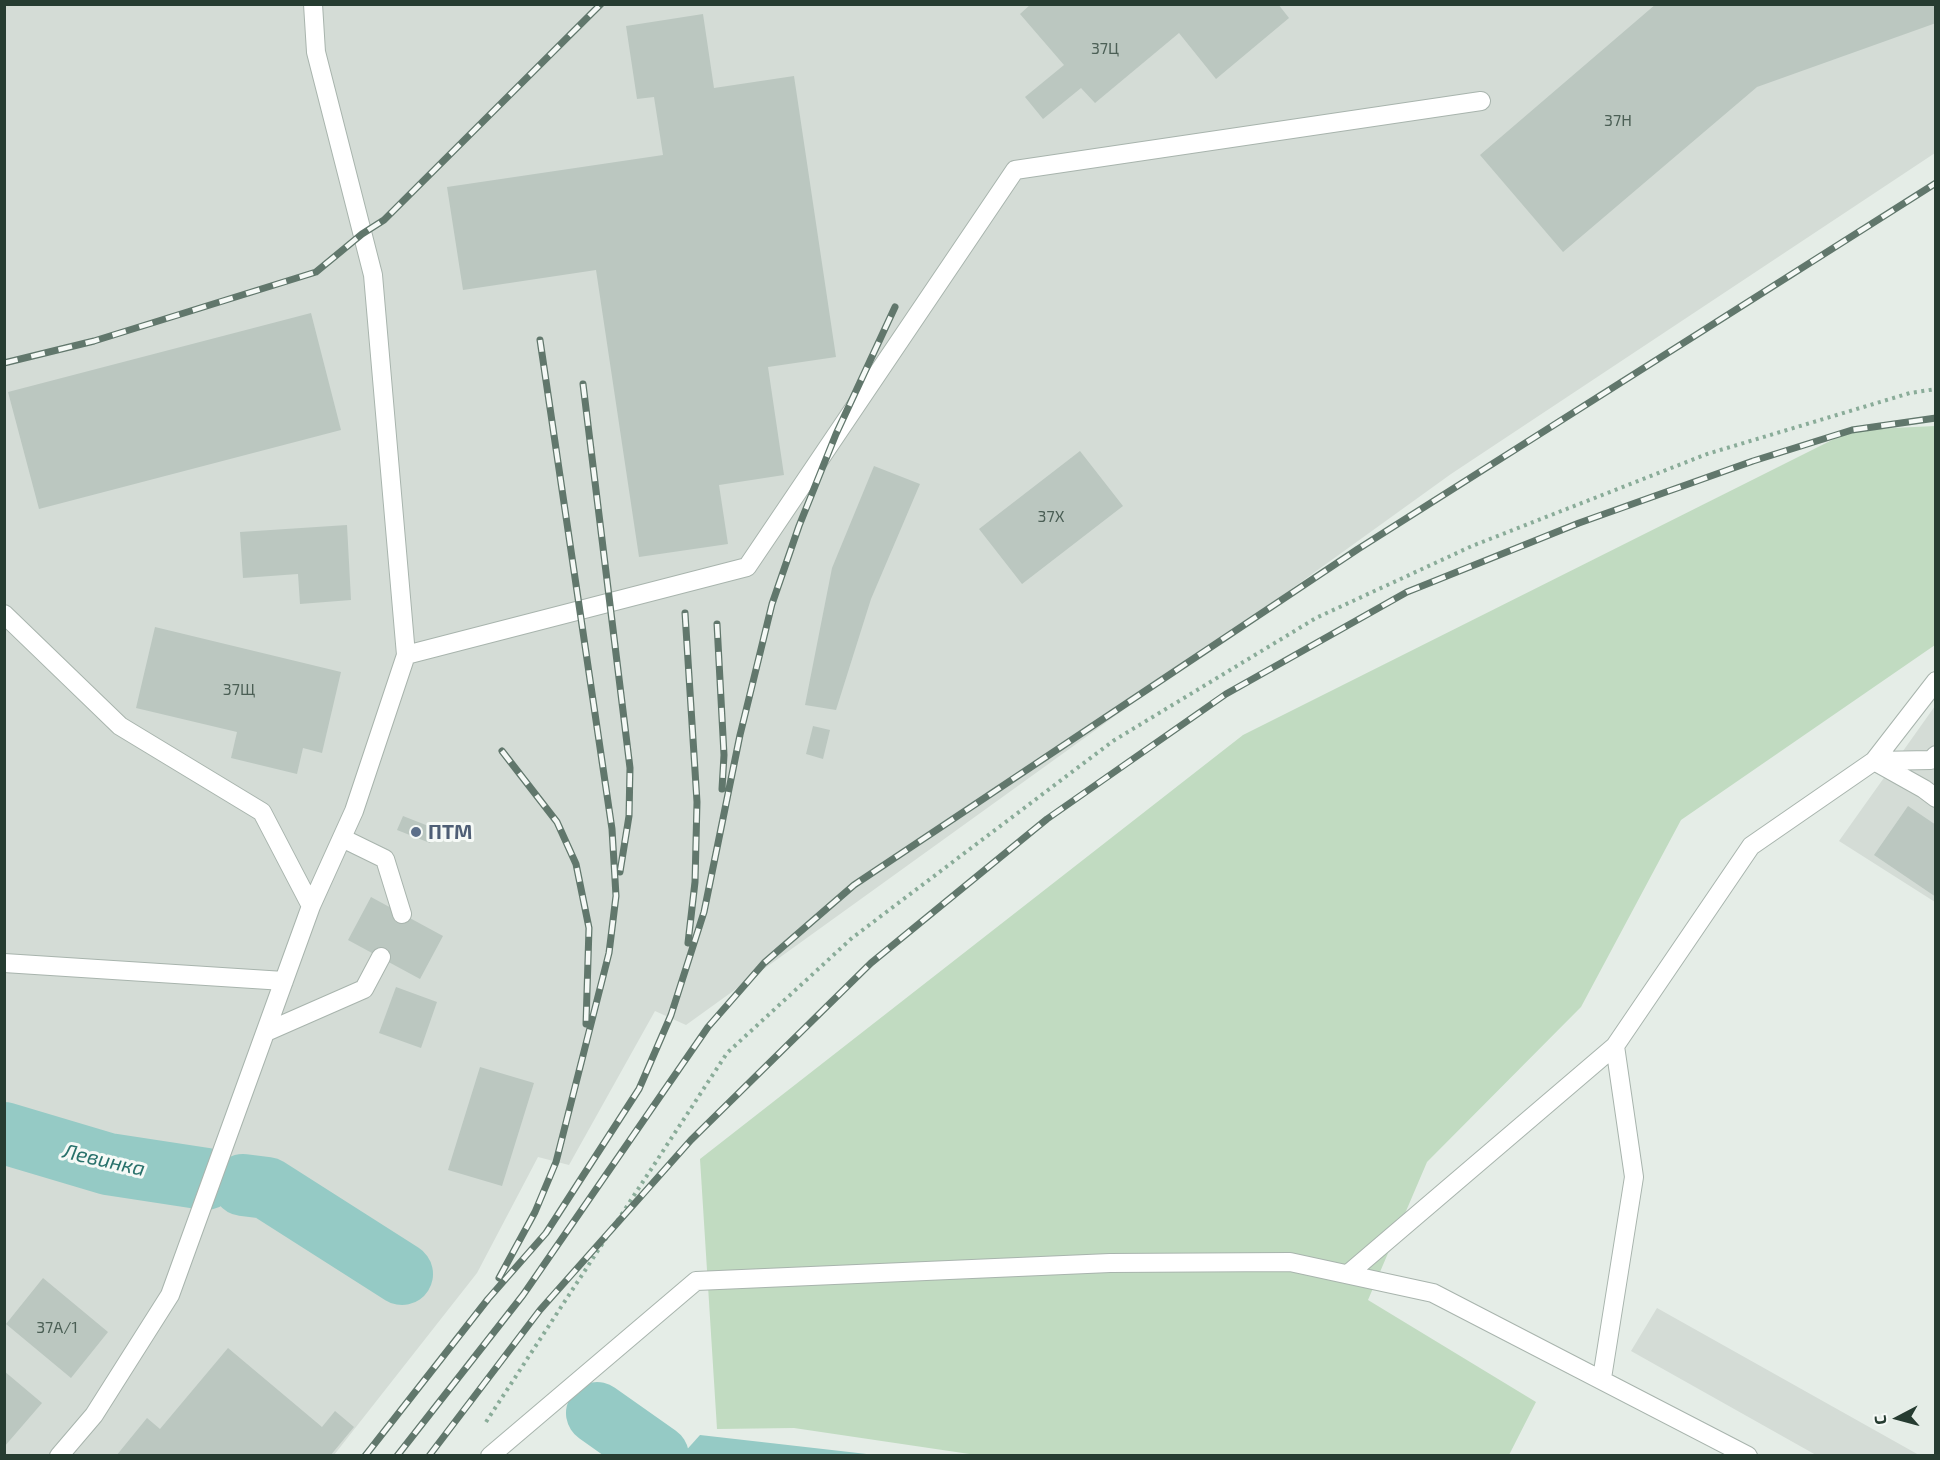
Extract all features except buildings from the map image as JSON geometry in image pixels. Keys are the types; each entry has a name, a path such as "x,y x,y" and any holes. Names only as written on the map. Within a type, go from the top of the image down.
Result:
{"lane":[{"path":"59,1455 94,1415 170,1295 311,906 354,811 406,655 373,275 316,52 313,4"},
{"path":"406,655 747,567 1015,170 1481,101"},
{"path":"4,614 120,726 262,812 311,906"},
{"path":"1348,1274 1615,1046 1751,846 1874,761 1935,681"},
{"path":"1874,761 1930,759 1935,755"},
{"path":"1874,761 1924,789 1935,798"},
{"path":"342,838 385,859 402,914"},
{"path":"266,1032 364,989 381,957"},
{"path":"4,963 284,981"},
{"path":"1602,1378 1634,1177 1615,1046"},
{"path":"490,1455 696,1281 1110,1263 1290,1262 1433,1293 1748,1455"}],"path":[{"path":"484,1425 728,1053 852,938 1113,741 1316,618 1472,546 1707,454 1910,393 1935,389"}],"shaded area":[{"path":"5,5 1935,5 1935,153 1451,474 686,1025 655,1011 569,1165 538,1157 477,1273 334,1455 5,1456"},
{"path":"1935,706 1935,902 1839,841"},
{"path":"1657,1308 1919,1455 1816,1455 1631,1351"}],"green space":[{"path":"1935,426 1935,645 1681,820 1581,1007 1427,1162 1368,1300 1536,1402 1509,1455 983,1456 794,1428 717,1429 700,1159 1243,735 1852,430"}],"water":[{"path":"700,1435 858,1453 875,1455 682,1455"}],"waterway":[{"name":"Левинка","path":"4,1133 108,1164 206,1179"},
{"name":"Левинка","path":"243,1185 267,1188 402,1274"},
{"name":"Левинка","path":"597,1413 658,1456"}],"railway":[{"path":"4,363 94,341 316,272 362,234 384,220 601,4"},
{"path":"397,1456 523,1295 708,1027 764,963 854,885 1358,549 1936,183"},
{"path":"365,1456 488,1299 546,1233 639,1089 671,1015 704,912 740,735 772,604 799,526 836,434 895,307"},
{"path":"499,1278 535,1212 556,1162 609,953 616,896 612,829 540,340"},
{"path":"583,384 630,768 629,816 620,872"},
{"path":"429,1456 540,1310 691,1140 871,963 1047,819 1226,694 1407,592 1579,523 1753,461 1852,430 1936,418"},
{"path":"685,613 697,802 695,882 688,943"},
{"path":"717,624 724,755 722,789"},
{"path":"502,751 557,822 576,864 589,928 586,1024"}],"place":[{"name":"ПТМ","path":"416,832"}]}
